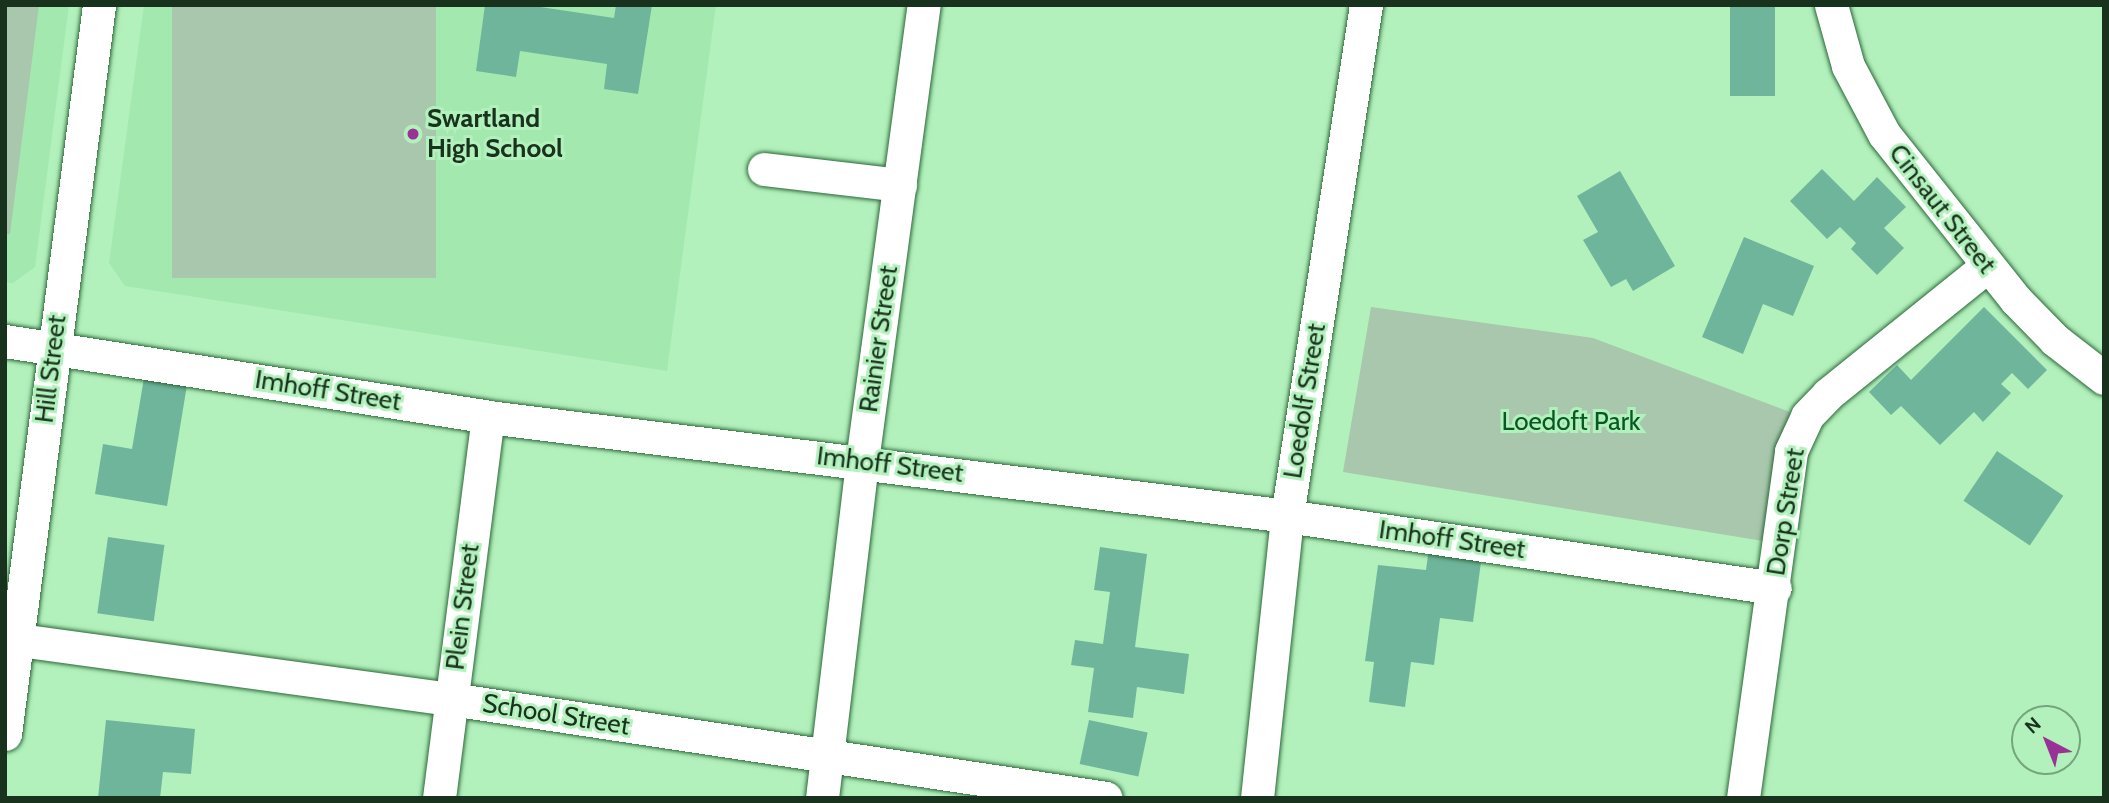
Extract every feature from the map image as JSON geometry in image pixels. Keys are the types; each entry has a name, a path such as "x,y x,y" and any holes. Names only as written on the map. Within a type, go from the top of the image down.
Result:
{"street":[{"name":"Hill Street","path":"5,734 12,639 99,5"},
{"name":"Rainier Street","path":"822,798 862,461 924,5"},
{"name":"Loedolf Street","path":"1256,798 1287,516 1366,5"},
{"name":"Cinsaut Street","path":"1831,5 1848,66 1884,135 1986,267 2055,340 2104,378"},
{"path":"764,169 900,185"},
{"name":"Dorp Street","path":"1743,798 1775,588 1791,451 1807,416 1986,267"},
{"name":"Imhoff Street","path":"5,341 488,417 862,461 1287,516 1775,588"},
{"name":"Plein Street","path":"439,798 488,417"},
{"name":"School Street","path":"12,639 451,699 1106,798"}],"shaded area":[{"path":"5,5 69,5 35,267 13,283 5,282"},
{"name":"Swartland High School","path":"144,5 716,5 667,371 125,286 109,263"}],"green space":[{"path":"5,5 39,5 10,234 5,234"},
{"path":"172,5 436,5 436,278 172,278"},
{"name":"Loedoft Park","path":"1371,307 1593,338 1790,412 1763,541 1343,472"}],"building":[{"path":"485,5 527,5 614,18 616,5 652,5 638,94 604,89 607,64 520,51 516,77 476,71"},
{"path":"1730,5 1775,5 1775,96 1730,96"},
{"path":"1822,169 1854,201 1877,177 1906,207 1884,228 1904,248 1877,275 1851,249 1856,243 1840,227 1827,239 1790,201"},
{"path":"1620,171 1675,266 1633,291 1626,279 1611,287 1583,240 1598,232 1577,196"},
{"path":"1744,237 1814,266 1793,316 1763,304 1743,354 1702,337"},
{"path":"1984,307 2047,370 2028,389 2012,373 2001,384 2011,393 1983,422 1974,412 1940,445 1901,406 1891,415 1869,392 1897,365 1911,380"},
{"path":"144,378 187,385 167,506 95,494 103,444 132,449"},
{"path":"1997,451 2063,496 2030,545 1963,501"},
{"path":"108,537 164,545 154,621 97,613"},
{"path":"1430,541 1483,547 1473,622 1440,618 1434,665 1411,662 1405,707 1369,702 1374,662 1365,661 1378,565 1426,570"},
{"path":"1100,547 1147,554 1135,647 1189,654 1184,694 1137,687 1133,718 1088,712 1094,668 1071,665 1075,640 1103,644 1110,592 1094,590"},
{"path":"106,720 195,729 191,774 163,772 160,798 98,798"},
{"path":"1089,720 1148,732 1138,776 1080,764"}],"place":[{"name":"Swartland High School","path":"413,134"}]}
